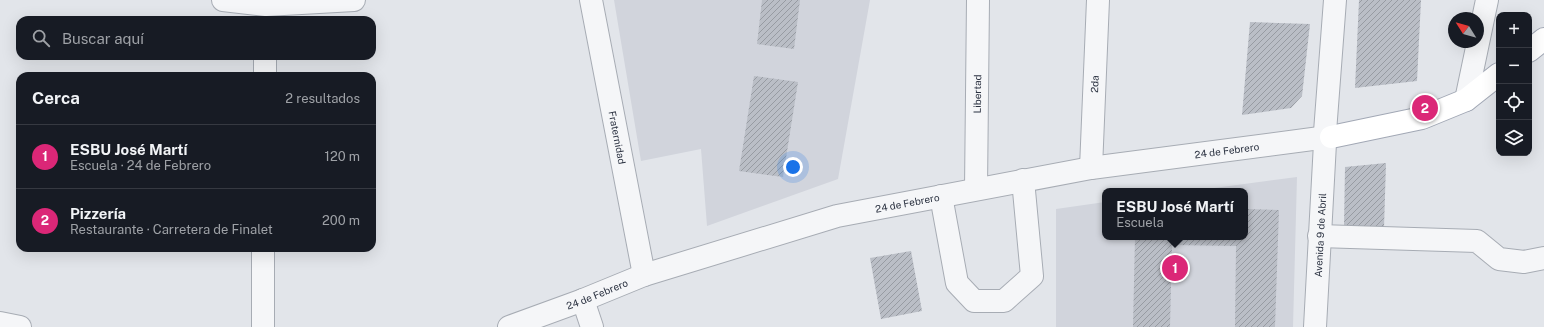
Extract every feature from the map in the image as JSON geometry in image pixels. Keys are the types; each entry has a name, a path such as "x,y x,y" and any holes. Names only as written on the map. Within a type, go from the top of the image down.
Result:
{"main road":[{"path":"1532,49 1544,40"},
{"path":"1325,137 1422,118 1466,100 1496,76"}],"street":[{"path":"223,0 266,8 354,0"},
{"name":"Fraternidad","path":"591,0 644,276"},
{"name":"Libertad","path":"976,189 978,0"},
{"name":"2da","path":"1091,168 1098,0"},
{"name":"Avenida 9 de Abril","path":"1314,327 1335,0"},
{"path":"1466,100 1487,0"},
{"path":"265,60 265,72"},
{"name":"24 de Febrero","path":"509,327 644,276 837,216 1091,168 1325,137"},
{"path":"941,196 957,283 974,301 1004,301 1032,276 1023,180"},
{"path":"1319,236 1477,241 1499,259 1524,262 1544,258"},
{"path":"263,252 263,327"},
{"path":"582,300 592,327"},
{"path":"0,323 20,327"}],"shaded area":[{"path":"614,0 870,0 838,179 707,226 701,149 641,161"},
{"path":"1297,177 1293,327 1056,327 1056,209 1102,202 1102,240 1248,240 1248,188 1214,188"}],"building":[{"path":"762,0 800,0 794,49 757,44"},
{"path":"1359,0 1421,0 1417,81 1355,88"},
{"path":"1250,22 1310,24 1302,96 1291,108 1242,115"},
{"path":"754,76 798,82 783,177 739,171"},
{"path":"1386,163 1384,228 1344,227 1345,167"},
{"path":"1248,209 1279,210 1275,327 1235,327 1236,246 1172,245 1170,327 1133,327 1135,240 1248,240"},
{"path":"911,251 922,311 881,319 870,258"}],"place":[{"name":"Pizzería","path":"1425,108"},
{"name":"ESBU José Martí","path":"1175,268"}]}
